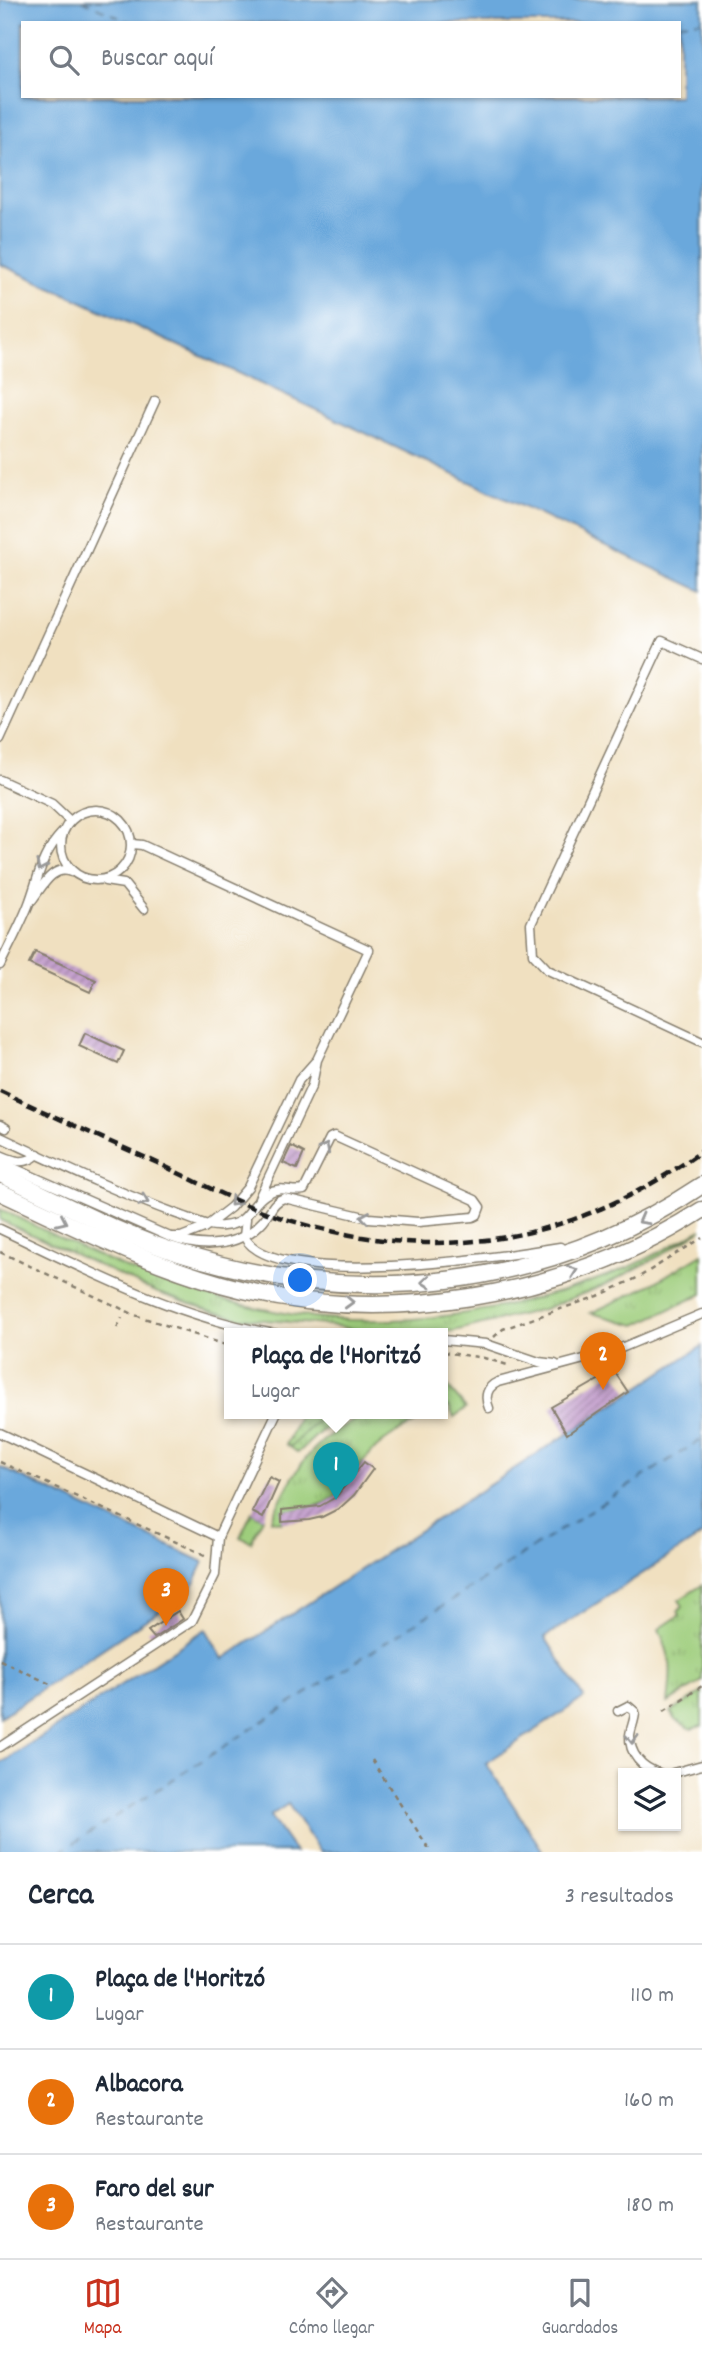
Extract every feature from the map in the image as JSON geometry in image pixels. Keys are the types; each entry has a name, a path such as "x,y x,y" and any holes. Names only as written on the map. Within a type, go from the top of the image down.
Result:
{"street":[{"path":"0,1174 108,1225 177,1253 235,1269 298,1281 365,1286 431,1282 494,1272 545,1260 633,1225 702,1185"},
{"path":"0,1192 141,1256 183,1272 253,1291 343,1303 408,1303 464,1297 553,1279 641,1244 702,1210"}],"lane":[{"path":"0,740 155,401"},
{"path":"702,659 662,641 531,924 533,954 548,970 702,1042"},
{"path":"0,780 52,804 70,821"},
{"path":"0,965 28,905 36,876 50,846 70,821 90,810 112,814 128,830 132,844 126,863 119,873 99,881"},
{"path":"63,832 61,854 73,873"},
{"path":"132,844 142,845 369,950 317,1060 312,1085 258,1200 246,1219 243,1236 253,1248 271,1256 310,1264 369,1267 492,1258 597,1241"},
{"path":"28,905 54,873 61,870 82,878 124,884 144,909"},
{"path":"170,1237 195,1233 231,1207 248,1187 299,1080 317,1060"},
{"path":"0,1161 170,1237 200,1245 227,1242 243,1236 259,1225 275,1202 284,1198 369,1218 418,1222 473,1217 480,1208 475,1200 334,1136 330,1138 303,1190 276,1189 258,1200"},
{"path":"0,1137 118,1191 209,1224 221,1227 246,1219"},
{"path":"0,1155 21,1162 38,1154"},
{"path":"254,1175 263,1173 267,1180"},
{"path":"0,1229 148,1298 238,1328"},
{"path":"489,1408 486,1398 492,1385 614,1351 702,1314"},
{"path":"448,1340 486,1344 539,1362 561,1365"},
{"path":"0,1747 192,1620 215,1575 218,1537 274,1419"},
{"path":"0,1433 218,1537"},
{"path":"618,1711 628,1706 635,1712 630,1739 632,1751 639,1762 647,1768"},
{"path":"681,1771 702,1765"}],"path":[{"path":"486,1344 503,1329 598,1296 639,1277 702,1238"},
{"path":"0,1252 135,1315 224,1344"},
{"path":"117,1328 122,1318"},
{"path":"448,1353 484,1358 531,1373"},
{"path":"0,1462 204,1556"},
{"path":"0,1660 50,1684"},
{"path":"664,1711 702,1686"},
{"path":"372,1760 431,1852"}],"green space":[{"path":"0,1209 108,1260 175,1286 219,1299 309,1317 355,1320 448,1316 539,1297 627,1268 702,1229 660,1256 605,1285 544,1309 448,1331 448,1328 346,1328 240,1318 215,1312 158,1293 0,1220"},
{"path":"702,1254 702,1294 636,1325 591,1313 652,1284"},
{"path":"448,1387 466,1408 454,1417 449,1406"},
{"path":"298,1419 320,1419 290,1447 286,1444"},
{"path":"320,1419 340,1419 319,1433 298,1453 290,1447"},
{"path":"358,1419 423,1419 386,1440 372,1452 329,1501 282,1510 282,1522 271,1520 288,1485 308,1455"},
{"path":"252,1512 263,1518 251,1542 240,1537"},
{"path":"702,1585 702,1681 668,1703 670,1665 659,1629 680,1615 678,1611 683,1606 679,1600"},
{"path":"702,1692 702,1726 691,1729 676,1720 671,1712"}],"water":[{"path":"0,0 702,0 702,591 0,264"},
{"path":"702,1346 702,1535 545,1637 584,1698 486,1763 542,1850 320,1852 288,1804 270,1816 295,1852 0,1852 0,1764 206,1629 223,1659"},
{"path":"0,1467 204,1562 191,1590 0,1717"}],"building":[{"path":"35,952 96,980 90,992 29,964"},
{"path":"85,1033 124,1051 118,1064 79,1046"},
{"path":"291,1146 304,1153 297,1169 283,1163"},
{"path":"614,1371 628,1392 567,1434 551,1407"},
{"path":"364,1462 373,1469 354,1495 340,1508 322,1517 282,1522 282,1510 320,1506 336,1497"},
{"path":"269,1477 279,1482 263,1518 252,1512"},
{"path":"178,1611 183,1619 154,1638 148,1631"}],"ferry route":[{"path":"82,0 127,21"},
{"path":"681,23 702,21"},
{"path":"60,1852 702,1439"}],"railway":[{"path":"0,1091 257,1209 329,1230 385,1240 441,1243 495,1239 547,1228 599,1209 651,1184 702,1151"}],"place":[{"name":"Albacora","path":"603,1390"},
{"name":"Plaça de l'Horitzó","path":"336,1500"},
{"name":"Faro del sur","path":"166,1626"}]}
